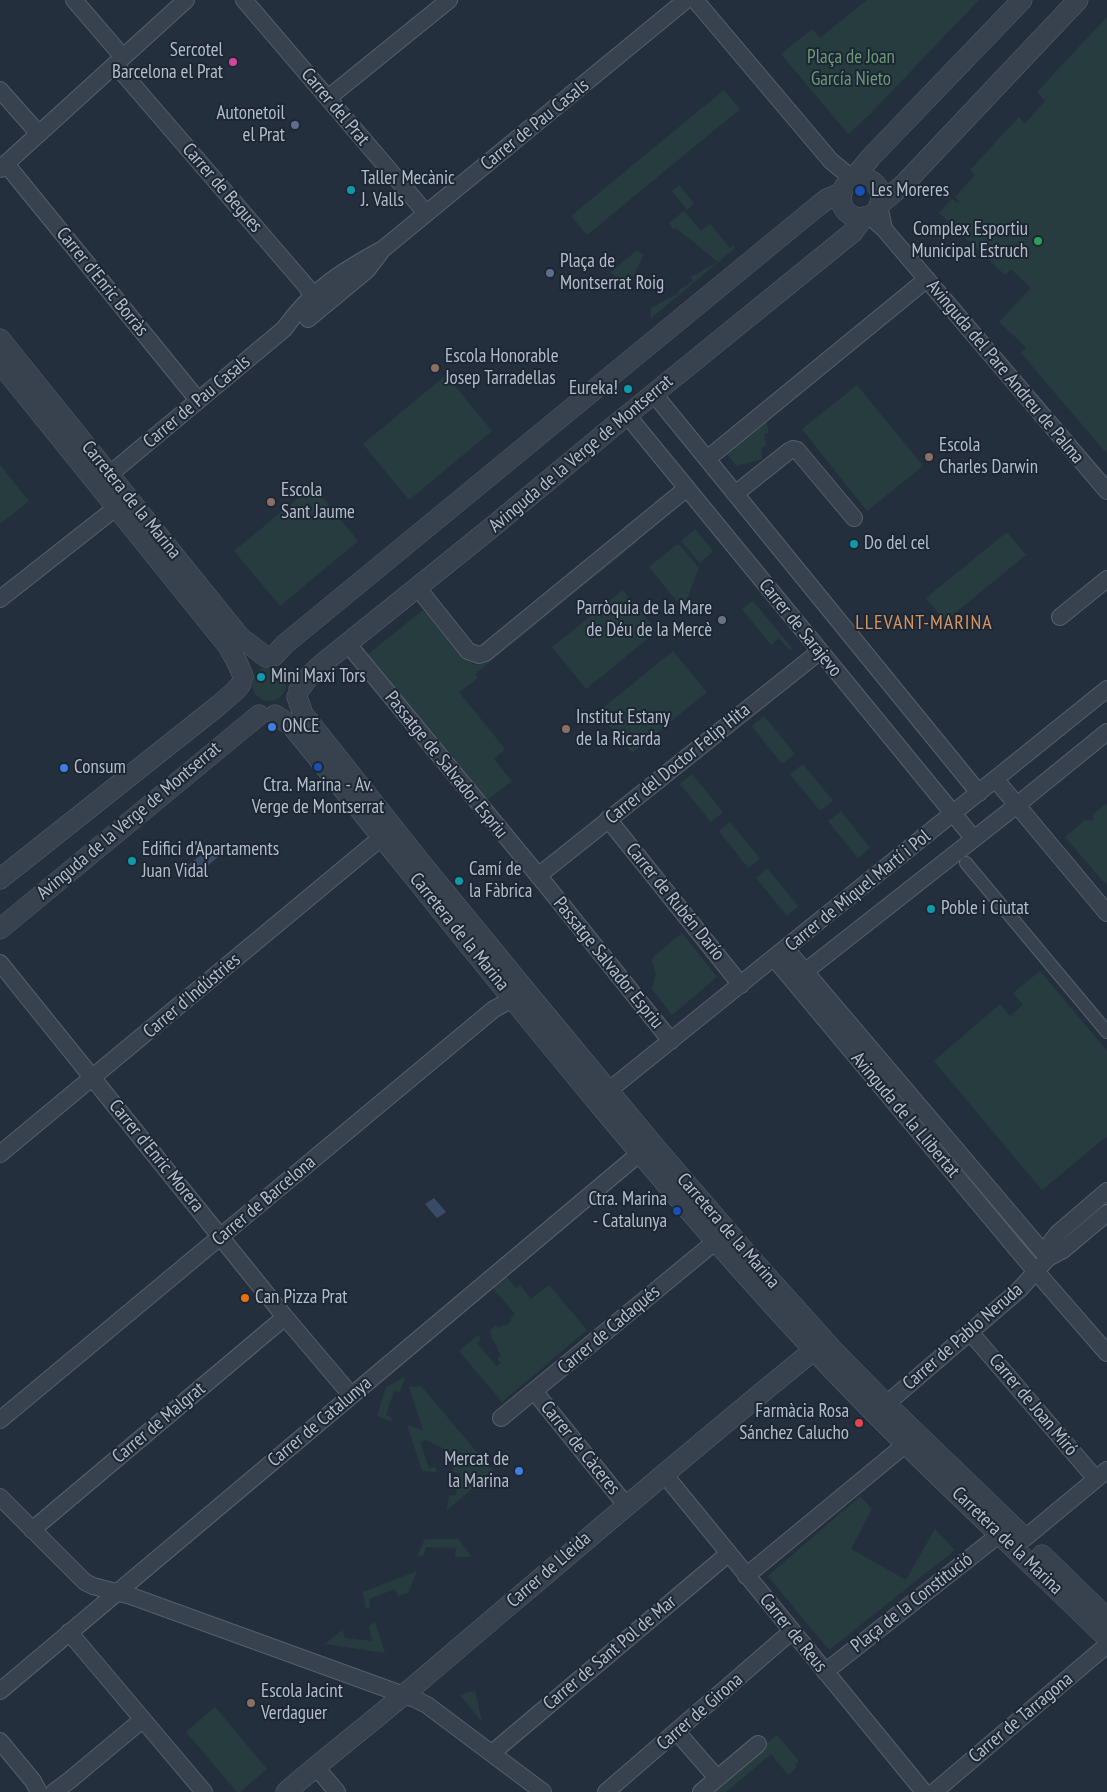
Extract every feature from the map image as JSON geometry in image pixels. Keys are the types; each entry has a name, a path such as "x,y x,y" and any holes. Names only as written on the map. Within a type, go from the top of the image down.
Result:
{"street":[{"name":"Carrer de Begues","path":"74,0 119,60 312,295"},
{"path":"3,167 186,0"},
{"name":"Carrer del Prat","path":"244,0 426,214"},
{"path":"328,98 449,0"},
{"name":"Carrer de Pau Casals","path":"110,474 284,329 312,295 343,271 383,249 686,0"},
{"path":"695,0 832,162 846,186"},
{"path":"280,661 252,664 242,680 244,699 248,706 267,715 288,709 298,693 299,682 280,661 278,649 827,199 846,186 867,178 877,186 880,192 871,213 851,215 845,210 841,199 846,186 871,157 1022,0"},
{"name":"Avinguda de la Verge de Montserrat","path":"298,693 311,674 347,643 853,232 904,184 1078,0"},
{"path":"0,90 39,134"},
{"name":"Carrer d'Enric Borràs","path":"3,167 198,400"},
{"name":"Avinguda del Pare Andreu de Palma","path":"871,213 1107,491"},
{"name":"Carrer de Pau Casals","path":"284,329 309,318 367,270 383,249"},
{"path":"707,460 927,279"},
{"path":"309,318 313,305 312,295"},
{"name":"Carretera de la Marina","path":"1,348 110,474 240,636 280,661"},
{"name":"Carretera de la Marina","path":"1,348 117,508 228,646 238,662 242,680"},
{"name":"Carrer de Sarajevo","path":"654,394 978,794"},
{"name":"Carrer de Sarajevo","path":"627,415 974,840"},
{"path":"736,494 793,449 797,450 854,518"},
{"path":"418,587 468,651 479,655 485,653 687,488"},
{"path":"0,599 117,508"},
{"path":"1060,617 1107,578"},
{"name":"Passatge de Salvador Espriu","path":"347,643 542,881"},
{"name":"Carrer del Doctor Felip Hita","path":"542,881 608,820 819,652"},
{"name":"Avinguda de la Verge de Montserrat","path":"0,879 228,697 242,680"},
{"name":"Carrer de Miquel Martí i Pol","path":"608,1091 1107,689"},
{"name":"Carretera de la Marina","path":"298,693 304,714 422,864 816,1341 833,1350 881,1408 906,1444 1107,1638"},
{"name":"Avinguda de la Verge de Montserrat","path":"0,928 267,715"},
{"name":"Carretera de la Marina","path":"267,715 292,726 513,999 640,1153 716,1241 881,1408 929,1445 1107,1618"},
{"name":"Carrer de Miquel Martí i Pol","path":"799,977 974,840 1107,732"},
{"path":"996,780 1107,913"},
{"name":"Carrer de Rubén Darío","path":"608,820 741,985"},
{"name":"Carrer d'Indústries","path":"0,1154 382,837"},
{"path":"966,863 1107,1032"},
{"name":"Passatge Salvador Espriu","path":"542,881 671,1041"},
{"name":"Avinguda de la Llibertat","path":"780,954 1036,1271 1107,1353"},
{"name":"Carrer d'Enric Morera","path":"0,963 220,1237 351,1395"},
{"name":"Avinguda de la Llibertat","path":"799,977 1048,1258"},
{"path":"513,999 520,998 535,1002"},
{"name":"Carrer de Barcelona","path":"0,1420 494,1009 513,999"},
{"path":"640,1129 643,1143 640,1153"},
{"name":"Carrer de Catalunya","path":"0,1691 640,1153"},
{"name":"Carrer de Pablo Neruda","path":"1048,1258 1051,1242 1058,1233 1107,1191"},
{"name":"Carrer de Pablo Neruda","path":"881,1408 1019,1290 1048,1258 1063,1250 1107,1213"},
{"name":"Carrer de Cadaqués","path":"501,1418 716,1241"},
{"name":"Carrer de Malgrat","path":"32,1530 285,1316"},
{"name":"Carrer de Joan Miró","path":"970,1332 1101,1475"},
{"name":"Carrer de Lleida","path":"286,1792 404,1695 664,1474 816,1341"},
{"name":"Carrer de Càceres","path":"534,1391 626,1505"},
{"path":"746,1576 906,1444 918,1441 929,1445"},
{"name":"Carrer de Reus","path":"664,1474 924,1792"},
{"path":"1025,1538 1101,1475"},
{"path":"0,1497 85,1582 404,1695 427,1705 543,1792"},
{"name":"Plaça de la Constitució","path":"825,1672 1000,1534"},
{"name":"Carrer de Sant Pol de Mar","path":"492,1753 728,1554"},
{"name":"Carrer de Girona","path":"606,1792 792,1631"},
{"path":"69,1632 204,1792"},
{"name":"Carrer de Tarragona","path":"934,1792 1107,1645"},
{"path":"54,1792 142,1720"},
{"path":"677,1732 717,1778"},
{"path":"0,1741 33,1781 39,1792"},
{"path":"701,1792 758,1744"},
{"path":"316,1767 337,1792"}],"green space":[{"name":"Plaça de Joan García Nieto","path":"867,0 979,0 869,115 848,134 781,54 812,29 820,38"},
{"name":"Complex Esportiu Municipal Estruch","path":"1107,17 1107,454 1021,353 1026,347 999,322 1031,288 1011,269 1005,275 939,213 952,199 957,203 959,201 955,197 975,175 970,170 1019,117 1025,123 1045,101 1037,92"},
{"path":"724,90 740,109 587,235 571,216"},
{"path":"679,185 694,203 687,210 672,191"},
{"path":"684,211 701,231 710,224 730,248 733,245 735,248 651,318 651,308 679,293 678,291 693,281 691,277 718,262 676,228 674,230 669,223"},
{"path":"636,251 644,254 633,276 628,292 611,272"},
{"path":"446,375 492,431 409,500 363,444"},
{"path":"857,385 923,466 867,511 802,429"},
{"path":"766,420 769,433 764,434 766,446 761,448 762,459 737,466 726,453"},
{"path":"0,465 29,501 0,524"},
{"path":"313,486 358,541 280,606 234,551"},
{"path":"695,529 713,551 700,563 681,541"},
{"path":"1007,532 1026,555 945,621 926,598"},
{"path":"637,539 637,542 475,674 478,678 459,692 505,749 494,759 512,781 486,801 367,655 423,610 425,613 429,610 469,662 471,661 477,665 483,661 485,662"},
{"path":"676,545 680,545 699,568 683,609 649,567"},
{"path":"623,590 657,631 586,689 552,647"},
{"path":"753,601 792,648 789,650 779,638 771,645 742,609"},
{"path":"673,651 707,692 632,753 598,712"},
{"path":"269,667 281,672 286,684 281,696 269,701 257,696 252,684 257,672"},
{"path":"764,716 795,754 782,764 752,726"},
{"path":"803,764 833,801 820,811 790,774"},
{"path":"692,774 723,812 711,822 680,784"},
{"path":"1107,803 1107,886 1065,837 1085,820 1093,821 1093,814"},
{"path":"841,811 870,848 858,858 828,821"},
{"path":"730,822 760,859 748,868 719,831"},
{"path":"767,868 798,906 787,916 756,878"},
{"path":"682,933 717,977 672,1015 652,989 656,974 652,960 655,955"},
{"path":"1040,971 1107,1051 1107,1136 1042,1190 934,1061 1000,1004 1010,1016 1023,1005 1013,993"},
{"path":"506,1276 516,1288 520,1285 531,1299 549,1285 587,1330 502,1402 459,1351 478,1335 481,1339 477,1343 496,1366 501,1363 497,1359 501,1355 492,1339 490,1330 496,1325 498,1328 503,1325 506,1326 515,1314 493,1288"},
{"path":"405,1377 400,1392 394,1391 386,1415 392,1418 391,1422 377,1416 386,1387"},
{"path":"421,1386 493,1471 447,1510 449,1496 456,1495 460,1473 453,1472 454,1464 469,1461 426,1440 420,1442 429,1468 435,1467 437,1472 422,1471 407,1425 423,1430 409,1387"},
{"path":"860,1496 872,1509 851,1549 906,1580 935,1529 955,1550 829,1650 768,1576"},
{"path":"425,1539 458,1539 472,1557 455,1557 456,1548 426,1547 423,1556 417,1556"},
{"path":"417,1571 408,1593 398,1596 395,1589 369,1599 371,1607 366,1609 363,1592"},
{"path":"375,1622 385,1653 325,1644 342,1630 345,1638 372,1641 369,1626"},
{"path":"475,1691 482,1722 460,1695"},
{"path":"215,1707 267,1769 240,1792 237,1792 186,1732"},
{"path":"777,1735 799,1761 795,1764 797,1767 788,1775 771,1754 726,1792 706,1792"}],"water":[{"path":"210,848 218,857 195,876 187,866"},
{"path":"434,1198 446,1212 437,1218 425,1204"}],"place":[{"name":"Sercotel Barcelona el Prat","path":"233,62"},
{"name":"Autonetoil el Prat","path":"295,125"},
{"name":"Taller Mecànic J. Valls","path":"351,190"},
{"name":"Les Moreres","path":"860,191"},
{"name":"Complex Esportiu Municipal Estruch","path":"1038,241"},
{"name":"Plaça de Montserrat Roig","path":"550,273"},
{"name":"Escola Honorable Josep Tarradellas","path":"435,368"},
{"name":"Eureka!","path":"628,389"},
{"name":"Escola Charles Darwin","path":"929,457"},
{"name":"Escola Sant Jaume","path":"271,502"},
{"name":"Do del cel","path":"854,544"},
{"name":"Parròquia de la Mare de Déu de la Mercè","path":"722,620"},
{"name":"Mini Maxi Tors","path":"261,677"},
{"name":"ONCE","path":"272,727"},
{"name":"Institut Estany de la Ricarda","path":"566,729"},
{"name":"Ctra. Marina - Av. Verge de Montserrat","path":"318,767"},
{"name":"Consum","path":"64,768"},
{"name":"Edifici d'Apartaments Juan Vidal","path":"132,861"},
{"name":"Camí de la Fàbrica","path":"459,881"},
{"name":"Poble i Ciutat","path":"931,909"},
{"name":"Ctra. Marina - Catalunya","path":"677,1211"},
{"name":"Can Pizza Prat","path":"245,1298"},
{"name":"Farmàcia Rosa Sánchez Calucho","path":"859,1423"},
{"name":"Mercat de la Marina","path":"519,1471"},
{"name":"Escola Jacint Verdaguer","path":"251,1703"}],"district":[{"name":"LLEVANT-MARINA","path":"924,623"}]}
